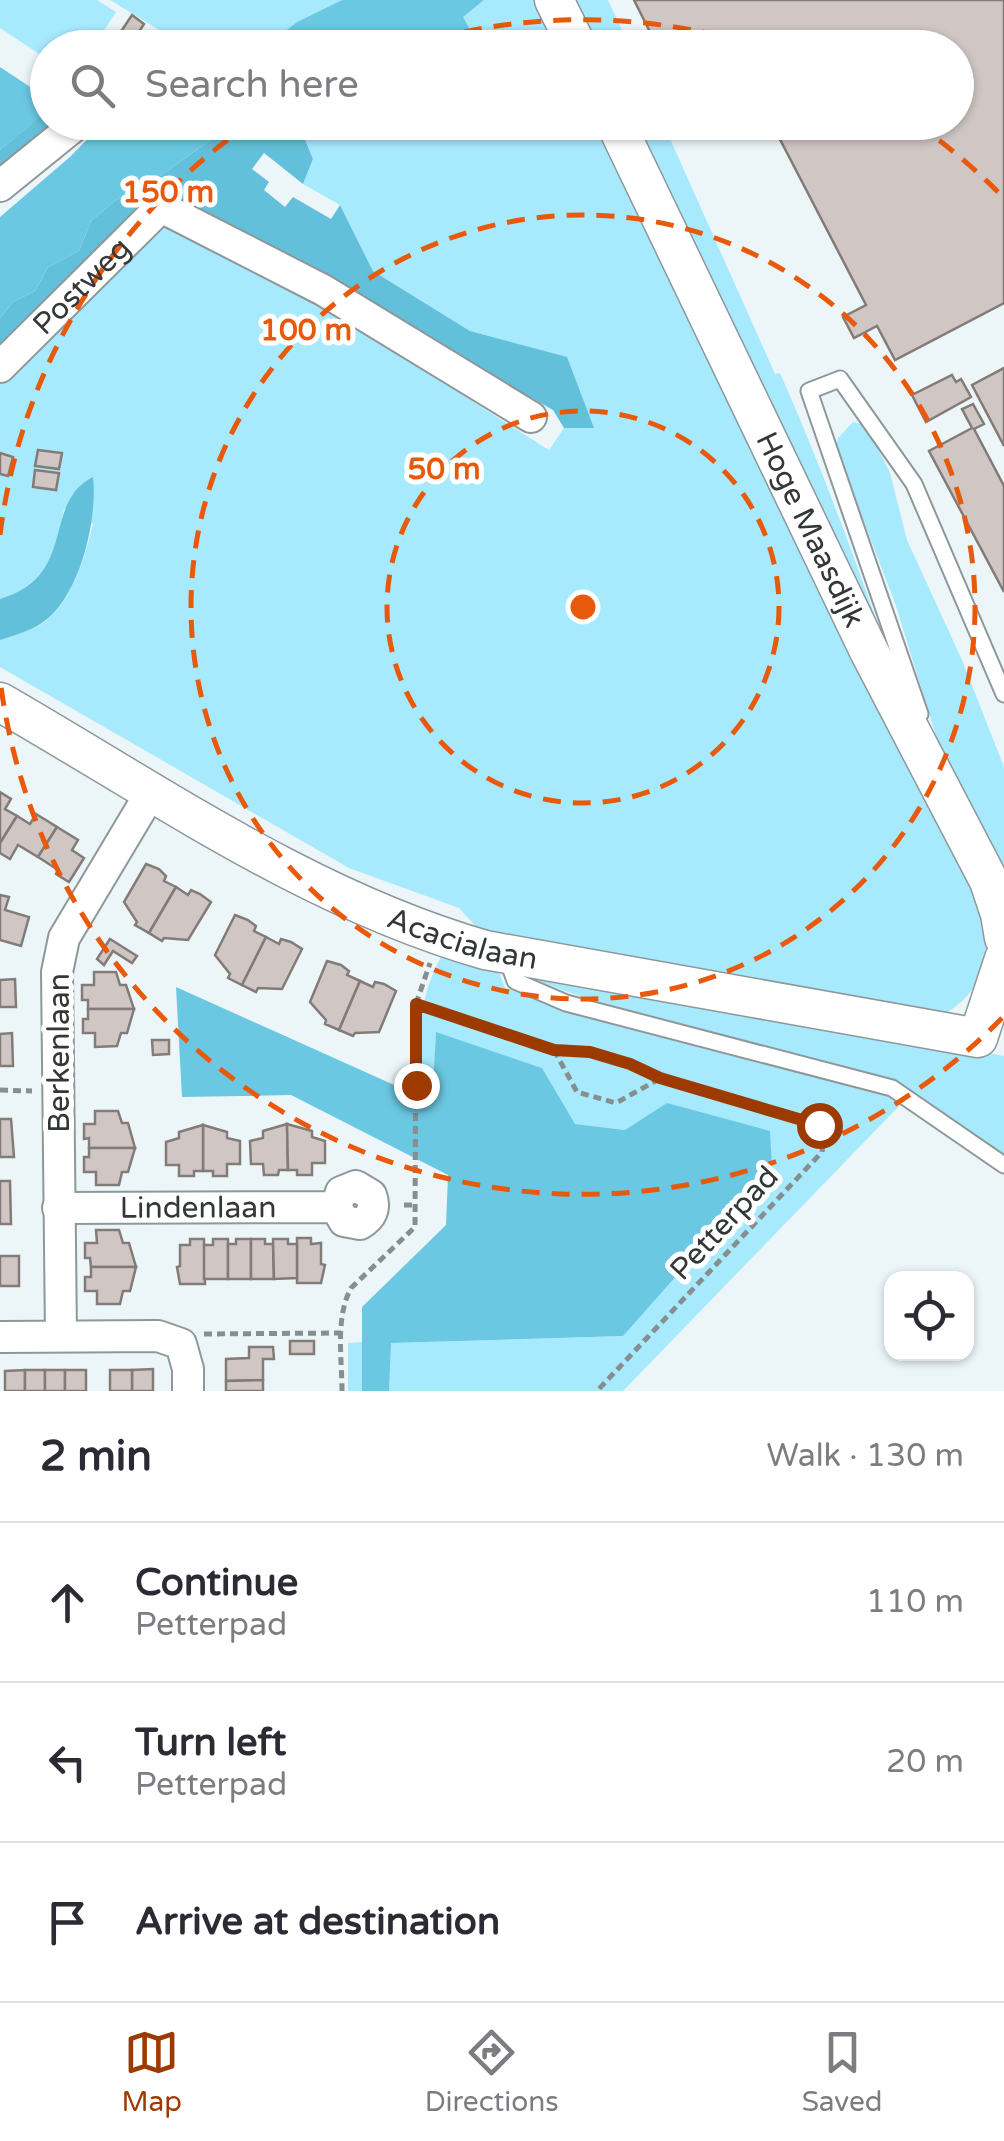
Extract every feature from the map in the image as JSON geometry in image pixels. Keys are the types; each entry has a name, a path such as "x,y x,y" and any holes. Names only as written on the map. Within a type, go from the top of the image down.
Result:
{"street":[{"path":"554,0 569,30"},
{"path":"0,186 57,140"},
{"name":"Hoge Maasdijk","path":"624,140 926,763 999,892 1004,938"},
{"name":"Postweg","path":"0,366 161,208 323,290 531,416"},
{"name":"Acacialaan","path":"0,702 150,794 316,886 438,936 506,953 991,1041"},
{"name":"Berkenlaan","path":"60,1336 57,972 64,938 150,794"},
{"path":"991,1041 1004,959"},
{"name":"Lindenlaan","path":"58,1208 336,1207"},
{"path":"0,1336 158,1336 181,1344 188,1369 188,1391"}],"lane":[{"path":"926,763 921,718 809,391 840,379 914,484 1004,694"},
{"path":"506,953 515,981 566,1003 892,1088 1004,1165"}],"path":[{"path":"342,1391 345,1298 350,1288 415,1227 416,1004 428,963"},
{"name":"Petterpad","path":"416,1004 554,1050 590,1052 660,1078 819,1125 824,1138 822,1152 597,1391"},
{"path":"554,1050 577,1092 616,1103 660,1078"},
{"path":"404,1205 416,1205"},
{"path":"181,1344 202,1334 341,1333"}],"shaded area":[{"path":"0,0 97,0 116,12 104,30 30,30 30,48 0,28"},
{"path":"110,0 342,0 287,30 159,30"},
{"path":"342,0 484,0 463,17 469,28 465,30 287,30"},
{"path":"484,0 536,0 553,30 464,30 468,28 462,17"},
{"path":"564,0 608,0 622,30 577,30"},
{"path":"0,67 30,87 30,126 0,150"},
{"path":"30,125 30,140 52,140 0,181 0,150"},
{"path":"87,140 210,140 145,187 116,200 91,221 79,251 48,267 35,291 13,302 0,318 0,217"},
{"path":"210,140 305,140 313,159 303,184 264,153 252,169 269,182 264,190 285,207 293,197 331,219 340,205 373,271 470,331 567,357 594,428 564,428 553,410 326,281 162,200 0,357 0,318 13,302 35,291 48,267 79,251 91,221 116,200 145,187"},
{"path":"305,140 609,140 992,914 981,974 955,1007 940,1017 481,932 459,908 349,868 0,667 0,640 38,626 59,608 81,566 93,524 64,509 46,565 28,585 0,599 0,369 163,215 369,336 549,450 564,428 592,428 567,358 470,331 373,271 340,205 303,184 313,159"},
{"path":"628,140 671,140 775,374 780,373 797,411 898,682"},
{"path":"853,422 867,426 890,473 907,540 962,660 1004,767 1004,864 998,863 945,765 895,603 836,449 838,438"},
{"path":"93,477 89,537 64,599 37,626 0,640 0,599 25,588 41,573 68,504 77,489"},
{"path":"444,951 495,962 505,988 583,1016 874,1087 904,1101 623,1391 389,1391 390,1343 623,1336 625,1130 574,1124 542,1068 436,1033 433,1102 421,1098 423,1006"},
{"path":"530,970 1004,1056 1004,1154 902,1084 588,999 540,982"},
{"path":"176,987 432,1102 436,1032 542,1068 575,1124 625,1130 667,1103 770,1131 772,1168 623,1336 391,1343 389,1391 362,1391 362,1307 446,1225 448,1175 291,1095 182,1097"},
{"path":"362,1342 362,1391 348,1391 348,1343"}],"building":[{"path":"634,0 1004,0 1004,303 895,360 877,326 854,338 843,317 866,305 780,140 974,140 974,30 649,30"},
{"path":"132,15 144,24 140,30 122,30"},
{"path":"1004,368 1004,446 972,385"},
{"path":"952,375 956,382 961,379 971,397 926,422 912,395"},
{"path":"973,404 984,424 974,429 1004,486 1004,592 929,451 972,428 962,409"},
{"path":"38,450 62,453 59,469 35,466"},
{"path":"0,453 13,457 8,476 0,474"},
{"path":"35,470 59,473 56,490 33,487"},
{"path":"0,792 11,799 5,809 17,816 0,843"},
{"path":"36,814 57,827 38,857 18,845 10,859 0,853 0,843 17,816 30,824"},
{"path":"57,827 78,840 72,850 84,858 69,882 38,857"},
{"path":"146,864 159,869 166,876 164,881 176,887 149,933 135,925 137,922 124,902"},
{"path":"176,887 188,895 191,890 211,902 188,940 162,941 149,933"},
{"path":"0,895 9,897 5,910 29,917 21,946 0,940"},
{"path":"235,915 248,920 256,926 254,931 266,937 242,985 228,978 230,974 215,955"},
{"path":"266,937 279,944 281,939 291,942 302,949 282,989 258,988 256,992 242,985"},
{"path":"110,939 137,956 132,963 113,951 104,965 97,959"},
{"path":"327,961 341,965 349,971 347,975 360,981 339,1030 325,1024 326,1020 310,1002"},
{"path":"94,972 116,972 120,985 126,985 134,1009 88,1009 88,1000 82,1000 82,985 94,985"},
{"path":"15,979 16,1007 0,1007 0,980"},
{"path":"360,981 373,987 375,982 384,984 396,991 379,1032 353,1036 339,1030"},
{"path":"88,1009 134,1009 127,1033 121,1033 117,1046 95,1047 95,1033 83,1033"},
{"path":"12,1033 13,1066 0,1066 0,1034"},
{"path":"152,1040 169,1040 169,1054 153,1055"},
{"path":"95,1111 118,1111 122,1123 128,1123 135,1148 89,1148 89,1138 84,1139 84,1124 95,1124"},
{"path":"0,1119 11,1119 14,1157 0,1157"},
{"path":"287,1124 288,1170 264,1175 263,1164 251,1164 250,1141 263,1138 263,1131"},
{"path":"287,1124 312,1131 312,1137 325,1141 325,1163 312,1163 312,1175 297,1175 297,1170 288,1170"},
{"path":"203,1125 227,1132 227,1138 240,1141 240,1164 227,1164 227,1176 203,1171"},
{"path":"203,1125 203,1171 194,1171 194,1176 179,1176 179,1165 166,1165 166,1142 179,1138 179,1132"},
{"path":"89,1148 135,1148 128,1172 122,1172 119,1185 96,1185 96,1172 84,1172 84,1157 89,1157"},
{"path":"0,1181 10,1181 11,1224 0,1224"},
{"path":"96,1230 119,1230 123,1243 129,1243 136,1267 91,1267 90,1258 85,1258 85,1243 97,1243"},
{"path":"297,1238 311,1238 311,1244 321,1243 321,1264 325,1265 321,1283 297,1283"},
{"path":"190,1239 204,1239 205,1284 180,1284 180,1245 190,1245"},
{"path":"213,1239 228,1239 228,1279 204,1279 204,1245 213,1245"},
{"path":"236,1239 251,1239 251,1279 228,1279 228,1244 236,1244"},
{"path":"251,1239 265,1239 265,1244 273,1244 274,1279 251,1279"},
{"path":"273,1239 288,1239 288,1244 297,1244 297,1278 274,1279"},
{"path":"0,1256 19,1256 19,1286 0,1286"},
{"path":"91,1267 136,1267 130,1291 123,1291 120,1304 97,1304 97,1291 85,1291 85,1277 91,1277"},
{"path":"290,1341 314,1341 314,1354 290,1354"},
{"path":"249,1347 273,1347 274,1359 263,1359 263,1380 226,1381 226,1359 249,1358"},
{"path":"153,1369 153,1391 132,1391 132,1370"},
{"path":"25,1370 25,1391 5,1391 5,1371"},
{"path":"25,1370 45,1370 45,1391 25,1391"},
{"path":"45,1370 65,1370 65,1391 45,1391"},
{"path":"65,1370 86,1370 86,1391 65,1391"},
{"path":"110,1370 132,1370 132,1391 110,1391"},
{"path":"263,1380 263,1391 226,1391 226,1381"}],"route":[{"path":"416,1085 416,1004 554,1050 590,1052 660,1078 819,1125"}]}
